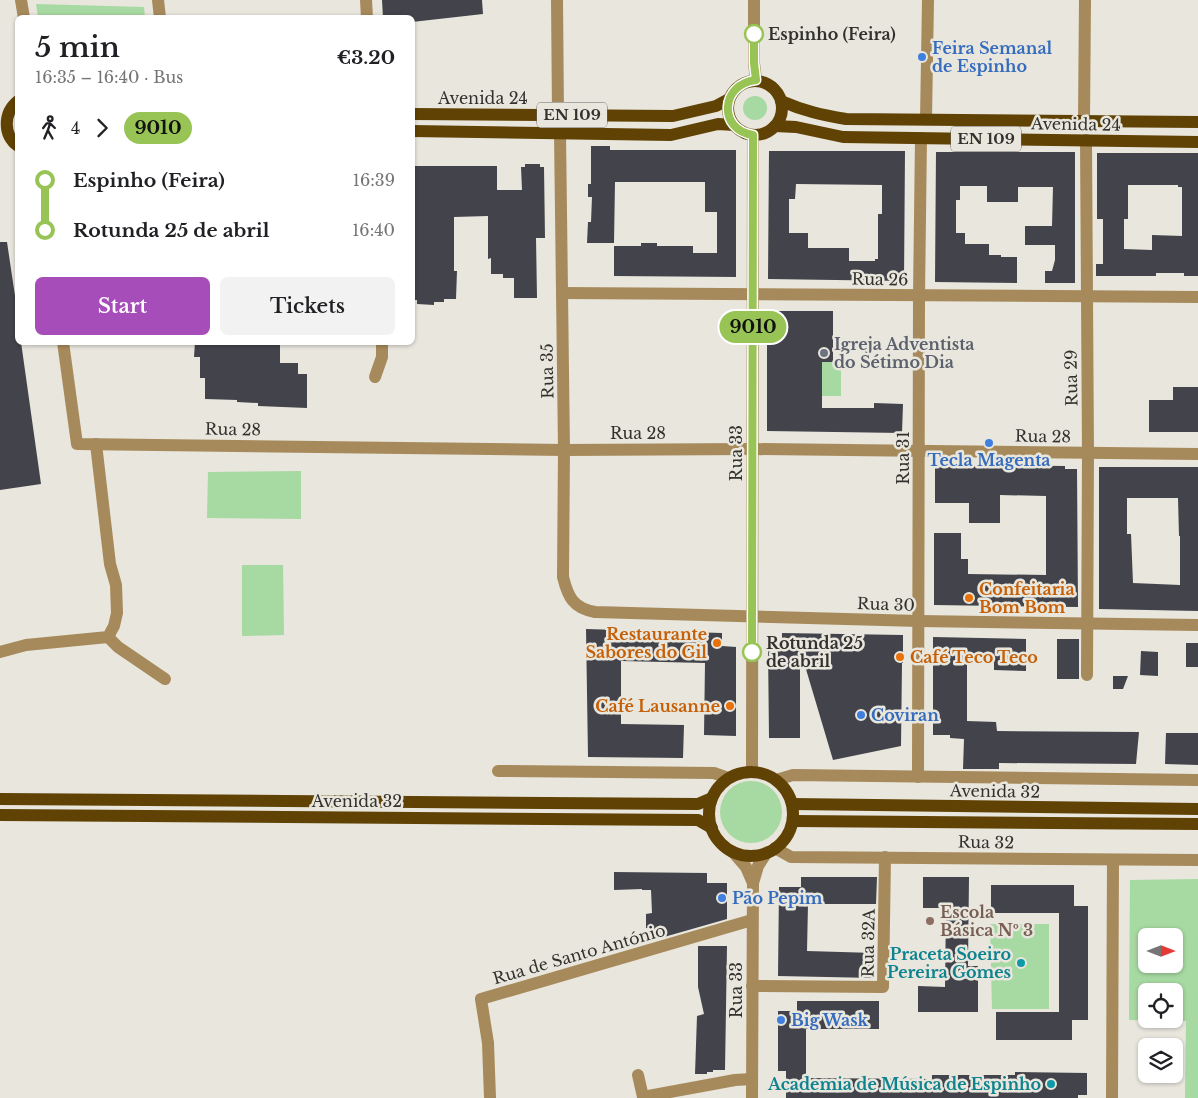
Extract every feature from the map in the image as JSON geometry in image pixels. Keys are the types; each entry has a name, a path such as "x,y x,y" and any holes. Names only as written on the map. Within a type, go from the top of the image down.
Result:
{"main road":[{"name":"Avenida 24","path":"415,114 673,116 716,106 729,99 733,91 740,85 747,81 756,80 772,86 778,93 781,101 799,109 819,115 846,118 1198,122"},
{"path":"729,99 729,117 734,125 741,131 753,135"},
{"path":"775,126 780,118 781,101"},
{"path":"0,105 15,102"},
{"path":"9,141 6,123 7,115 15,103"},
{"name":"Avenida 24","path":"415,131 671,135 718,124 734,125"},
{"name":"Avenida 24","path":"753,135 768,132 775,126 796,127 843,137 1198,142"},
{"path":"752,771 764,773 776,780 789,794 792,804 793,821 790,831 784,840 771,850 756,856 733,852 717,838 712,828 710,808 712,798 718,787 728,778 738,773 752,771"},
{"name":"Avenida 32","path":"0,799 698,804 712,798"},
{"name":"Avenida 32","path":"792,804 1198,809"},
{"name":"Avenida 32","path":"0,815 698,820 712,828"},
{"name":"Avenida 32","path":"793,821 1198,824"}],"street":[{"path":"21,0 24,15"},
{"path":"158,0 160,15"},
{"path":"366,0 366,15"},
{"path":"557,0 558,114"},
{"path":"754,0 754,63 756,80"},
{"path":"926,119 928,0"},
{"path":"1084,120 1085,0"},
{"name":"Rua 35","path":"560,133 564,450 563,577 567,593 575,604"},
{"name":"Rua 33","path":"752,771 753,135"},
{"name":"Rua 31","path":"918,777 921,138"},
{"name":"Rua 29","path":"1086,140 1087,675"},
{"name":"Rua 26","path":"562,293 1198,297"},
{"name":"Rua 28","path":"63,345 77,444 564,450 919,450 1198,454"},
{"path":"375,377 382,357 382,345"},
{"path":"96,444 110,564 116,585 117,613 114,626 108,637"},
{"name":"Rua 30","path":"575,604 585,611 595,612 919,621 1198,625"},
{"path":"0,652 26,645 108,637"},
{"path":"108,637 118,647 166,679"},
{"path":"498,771 714,774 728,778"},
{"path":"776,780 793,775 1198,780"},
{"name":"Rua 33","path":"752,1098 753,883 758,866 771,850"},
{"name":"Rua 32","path":"771,850 791,857 1198,860"},
{"path":"733,852 746,867 753,883"},
{"name":"Rua 32A","path":"752,986 884,987 885,857"},
{"path":"1112,1098 1113,860"},
{"name":"Rua de Santo António","path":"490,1098 488,1043 481,999 752,920"},
{"path":"638,1075 643,1097 735,1080 752,1079"}],"green space":[{"path":"36,4 144,7 145,15 38,15"},
{"path":"750,96 760,96 767,103 767,113 760,120 750,120 743,113 743,103"},
{"path":"822,362 841,362 841,396 822,396"},
{"path":"301,471 301,519 207,518 208,472"},
{"path":"242,565 283,565 284,635 242,636"},
{"path":"745,781 757,781 773,790 780,800 782,812 780,824 773,834 757,843 745,843 734,838 725,829 720,818 720,806 725,795 734,786"},
{"path":"1198,879 1198,1098 1185,1098 1186,1021 1183,1021 1183,983 1138,983 1138,1020 1129,1020 1130,880"},
{"name":"Praceta Soeiro Pereira Gomes","path":"990,924 1049,924 1049,1009 992,1009"}],"building":[{"path":"382,0 482,0 483,14 415,22 415,15 383,15"},
{"path":"591,146 610,146 610,150 736,150 736,277 614,276 614,246 641,246 641,243 657,243 657,246 693,246 693,253 717,253 717,212 705,212 705,182 615,182 614,243 587,243 588,222 591,222 592,197 588,197 588,184 591,184"},
{"path":"769,151 905,151 904,281 768,279","holes":["796,184 882,185 882,214 878,214 878,259 875,259 875,261 849,261 849,248 808,248 808,233 789,233 789,199 795,199"]},
{"path":"936,152 1075,152 1075,283 1045,283 1045,271 1052,271 1055,260 1055,245 1025,245 1025,226 1052,226 1053,187 1018,187 1018,202 987,202 987,186 960,186 960,200 956,200 956,233 965,233 965,244 989,244 989,255 1017,257 1017,283 935,282"},
{"path":"1097,153 1198,153 1198,276 1184,276 1184,273 1156,273 1156,276 1096,276 1096,264 1103,264 1103,219 1097,219","holes":["1128,185 1178,185 1178,187 1182,187 1182,236 1152,235 1152,250 1124,249 1124,219 1128,219"]},
{"path":"525,164 540,164 540,167 544,167 545,238 536,238 537,298 514,298 514,278 503,278 503,274 491,274 491,258 488,259 488,216 454,217 454,271 457,271 456,299 444,299 444,302 434,302 434,305 417,304 417,300 415,300 415,166 497,166 497,190 522,190 521,167 525,167"},
{"path":"0,242 7,242 15,296 15,345 21,345 41,484 0,490"},
{"path":"767,311 833,311 833,362 822,362 822,408 874,408 874,403 903,404 902,433 767,431"},
{"path":"195,345 280,345 280,363 298,363 298,374 307,374 307,408 258,406 258,403 237,402 237,400 205,399 205,378 200,378 200,357 194,357"},
{"path":"1173,387 1198,387 1198,432 1149,432 1149,400 1173,400"},
{"path":"935,465 1065,466 1065,469 1077,469 1078,607 934,605 934,533 961,533 961,559 968,559 968,574 1046,575 1046,496 1000,495 1000,523 969,523 969,503 935,503"},
{"path":"1099,467 1198,467 1198,611 1099,609","holes":["1127,498 1178,498 1180,585 1133,583 1131,534 1127,534"]},
{"path":"586,629 722,633 722,646 736,647 736,736 704,735 705,663 621,661 621,724 684,725 683,758 588,757"},
{"path":"782,633 903,635 901,746 833,760 800,649 800,738 769,738 768,647 782,647"},
{"path":"933,637 1026,639 1026,671 994,670 994,663 967,662 967,721 996,722 997,731 1139,732 1136,764 999,763 999,769 963,769 964,739 950,738 950,735 933,735"},
{"path":"1057,639 1079,639 1079,679 1057,679"},
{"path":"1186,643 1198,643 1198,667 1186,667"},
{"path":"1141,651 1158,652 1158,676 1140,675"},
{"path":"1113,676 1128,676 1123,689 1113,689"},
{"path":"1166,733 1198,733 1198,765 1165,764"},
{"path":"614,872 707,873 707,883 727,883 727,919 650,941 650,928 646,928 646,914 652,913 651,890 614,890"},
{"path":"801,877 877,877 876,904 808,904 807,951 875,953 875,978 778,976 779,887 801,887"},
{"path":"923,877 969,877 968,966 978,966 978,1012 918,1012 918,986 945,987 946,908 923,908"},
{"path":"991,885 1074,885 1074,906 1088,906 1088,1020 1072,1020 1072,1040 996,1040 996,1012 1059,1012 1059,913 991,913"},
{"path":"698,946 727,946 725,1070 713,1070 713,1072 707,1072 707,1074 695,1074 697,1016 704,1014 698,987"},
{"path":"797,1001 879,1001 879,1029 806,1029 806,1078 932,1079 932,1075 1015,1075 1015,1072 1087,1073 1087,1095 1078,1095 1078,1098 786,1098 786,1071 778,1071 778,1011 797,1011"}],"bus line":[{"name":"9010","path":"752,652 753,135 741,131 734,125 729,117 728,108 729,99 733,91 747,81 756,80 754,34"}],"place":[{"name":"Espinho (Feira)","path":"754,34"},
{"name":"Feira Semanal de Espinho","path":"922,57"},
{"name":"Igreja Adventista do Sétimo Dia","path":"824,353"},
{"name":"Tecla Magenta","path":"989,443"},
{"name":"Confeitaria Bom Bom","path":"969,598"},
{"name":"Restaurante Sabores do Gil","path":"717,643"},
{"name":"Rotunda 25 de abril","path":"752,652"},
{"name":"Café Teco Teco","path":"900,657"},
{"name":"Café Lausanne","path":"730,706"},
{"name":"Coviran","path":"861,715"},
{"name":"Pão Pepim","path":"722,898"},
{"name":"Escola Básica Nº 3","path":"930,921"},
{"name":"Praceta Soeiro Pereira Gomes","path":"1021,963"},
{"name":"Big Wask","path":"781,1020"},
{"name":"Academia de Música de Espinho","path":"1051,1084"}]}
